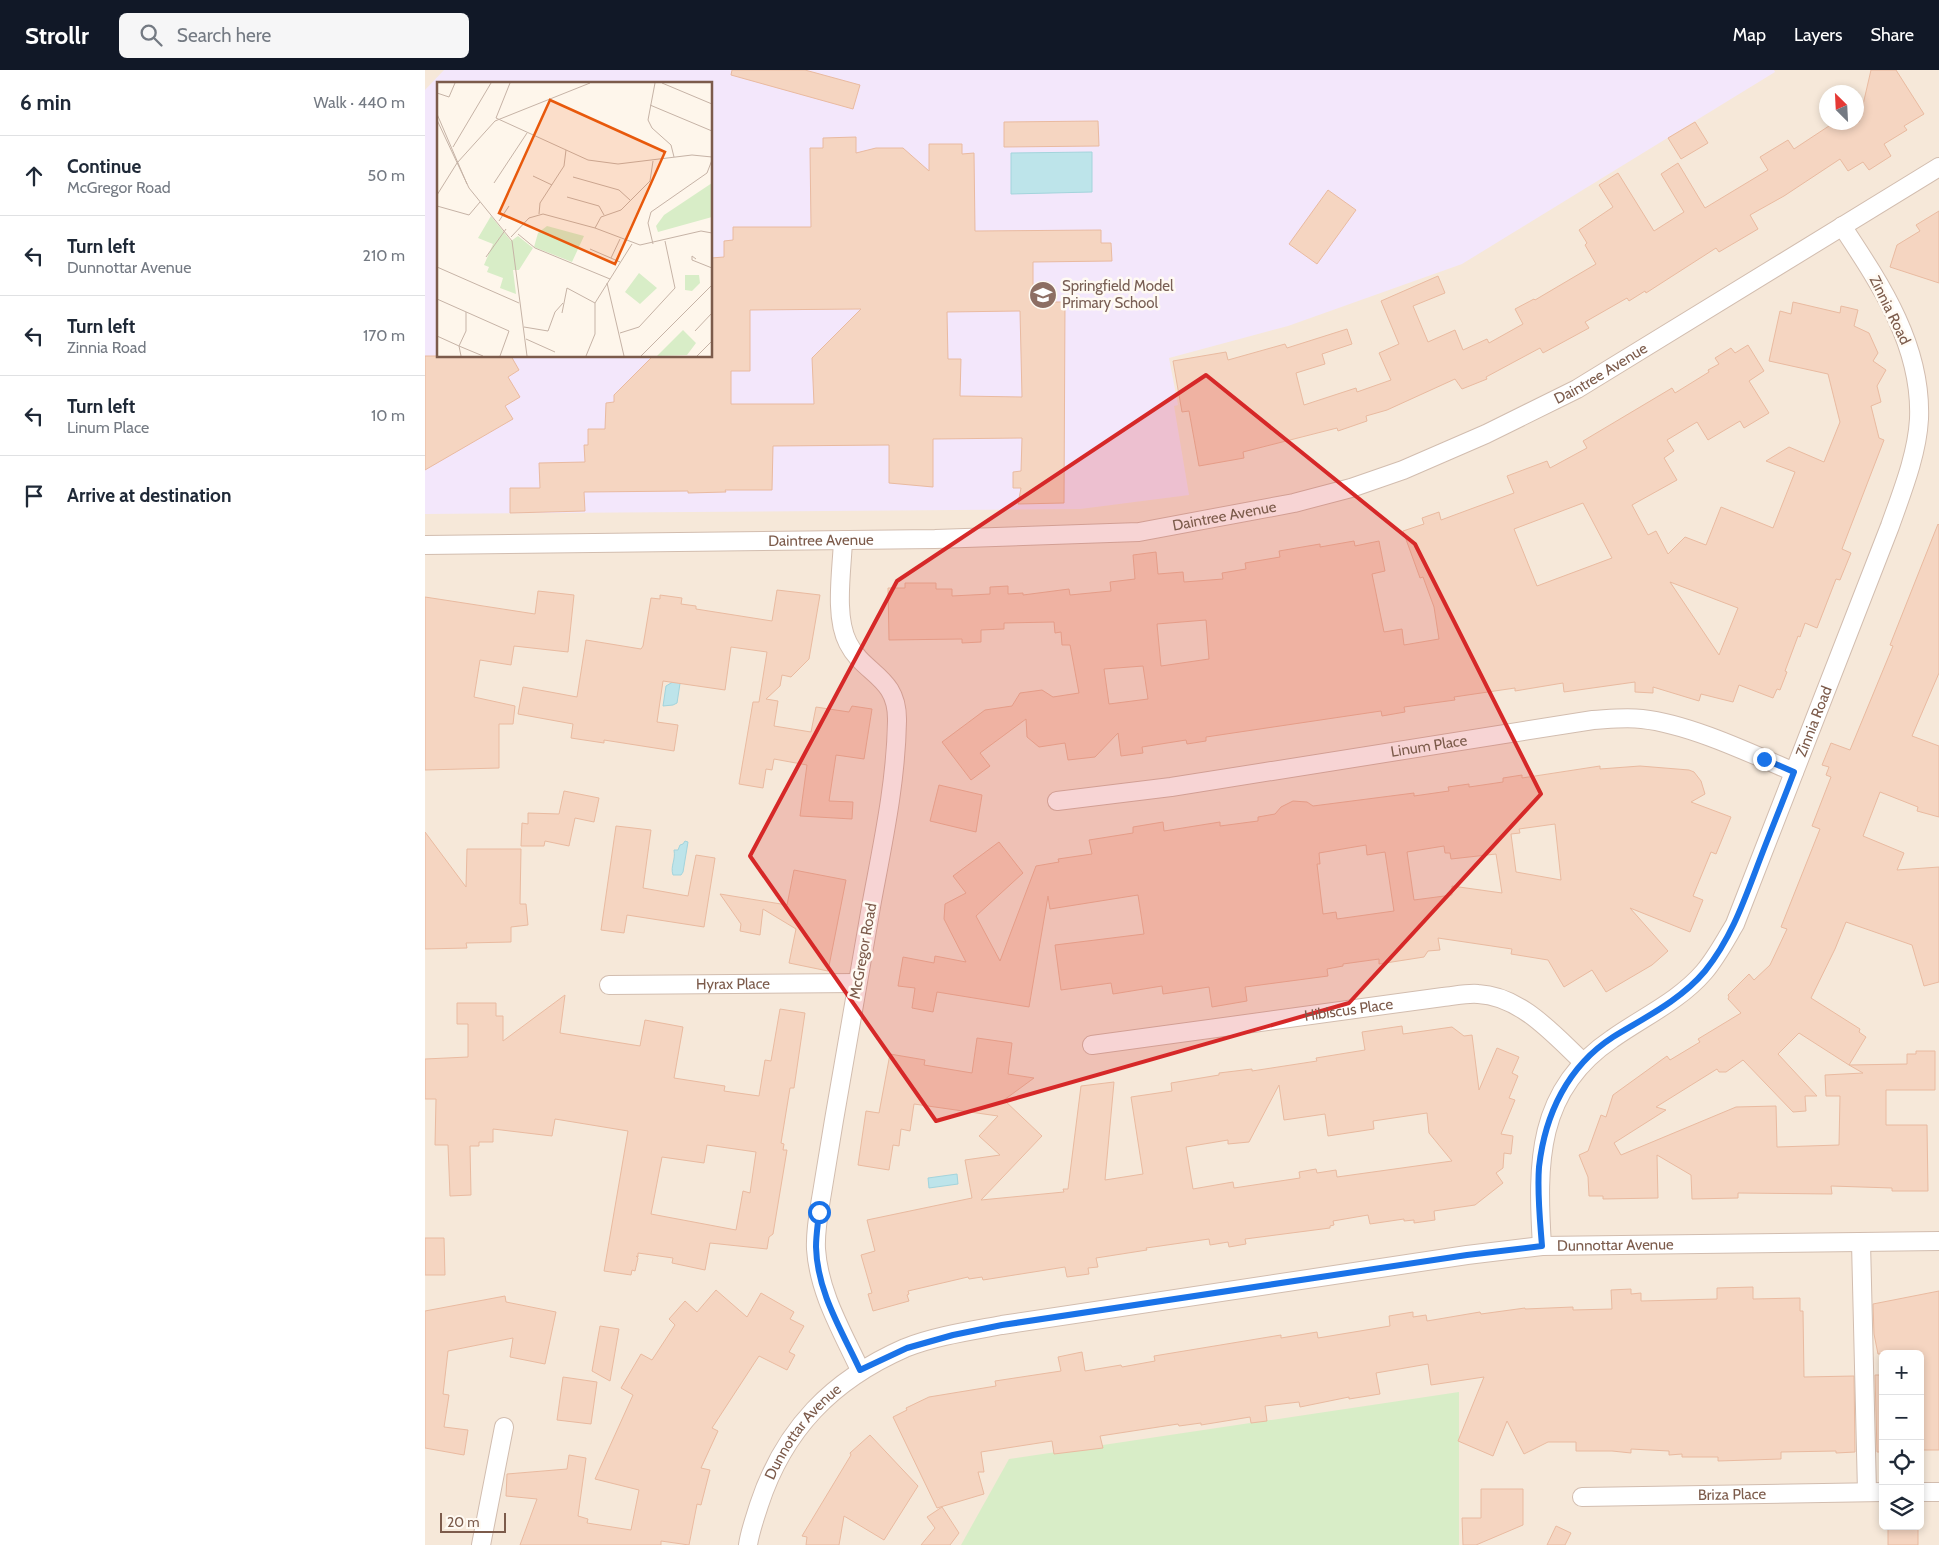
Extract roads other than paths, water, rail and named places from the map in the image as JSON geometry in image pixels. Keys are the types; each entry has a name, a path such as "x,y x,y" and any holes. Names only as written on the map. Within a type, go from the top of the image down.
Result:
{"street":[{"name":"Daintree Avenue","path":"425,544 1003,538 1096,532 1139,532 1261,510 1351,488 1403,470 1486,434 1577,389 1939,167"},
{"name":"Zinnia Road","path":"1542,1246 1539,1166 1545,1134 1557,1099 1569,1077 1583,1062 1611,1039 1677,997 1703,973 1719,953 1735,924 1890,526 1912,461 1919,420 1917,379 1904,332 1867,263 1842,226"},
{"name":"McGregor Road","path":"843,540 841,607 842,624 847,643 857,657 887,685 895,698 897,718 895,760 888,816 857,983 819,1212 816,1248 829,1307 860,1370"},
{"name":"Linum Place","path":"1057,801 1171,787 1593,720 1623,718 1644,719 1673,726 1714,739 1794,772"},
{"name":"Hyrax Place","path":"609,985 857,983"},
{"name":"Hibiscus Place","path":"1091,1045 1443,997 1478,994 1502,999 1538,1020 1583,1062"},
{"name":"Dunnottar Avenue","path":"748,1545 767,1482 777,1460 789,1440 810,1414 830,1394 860,1370 907,1348 953,1335 1002,1325 1467,1255 1542,1246 1939,1241"},
{"path":"1861,1242 1875,1492"},
{"path":"481,1545 504,1427"},
{"name":"Briza Place","path":"1582,1497 1875,1492"},
{"path":"1924,1492 1939,1492"}],"water":[{"path":"1092,152 1092,192 1011,194 1011,153"},
{"path":"681,677 677,703 663,706 666,686"},
{"path":"685,841 688,842 683,872 681,875 673,875 674,850 678,850"},
{"path":"957,1174 958,1184 929,1188 928,1178"}],"place":[{"name":"Springfield Model Primary School","path":"1043,295"}]}
